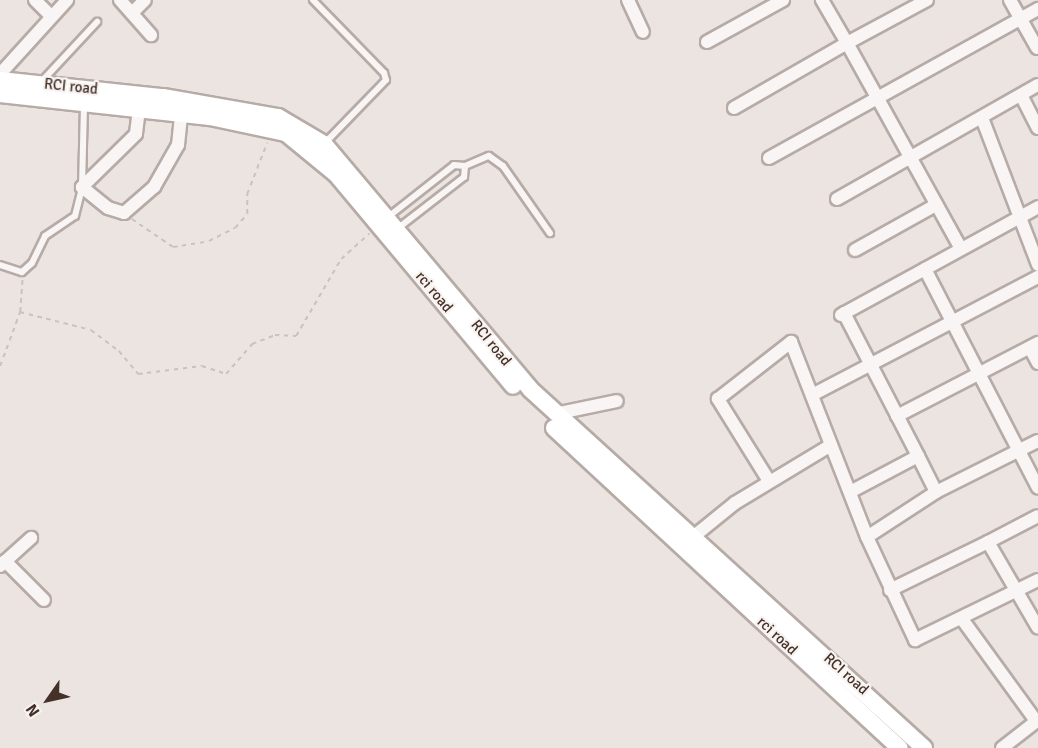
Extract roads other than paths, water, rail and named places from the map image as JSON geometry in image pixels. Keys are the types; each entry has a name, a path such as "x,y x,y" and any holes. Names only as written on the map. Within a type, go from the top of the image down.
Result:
{"main road":[{"name":"RCI road","path":"0,80 163,97 279,117 324,144 452,304 530,389 693,537 723,575 924,748"},
{"name":"rci road","path":"0,94 181,114 286,133 316,154 388,224"},
{"name":"rci road","path":"452,304 544,418 723,575 898,748"}],"street":[{"path":"35,0 51,16"},
{"path":"0,74 67,0"},
{"path":"120,0 151,35"},
{"path":"132,13 145,0"},
{"path":"627,0 643,32"},
{"path":"707,42 783,0"},
{"path":"822,0 908,158 961,249"},
{"path":"734,108 927,0"},
{"path":"1011,0 1037,48"},
{"path":"769,158 1038,9"},
{"path":"837,199 1038,85"},
{"path":"1021,95 1038,128"},
{"path":"139,109 136,134 82,187 108,208 124,213 154,187 178,145 181,114"},
{"path":"982,118 1038,265"},
{"path":"855,250 936,205"},
{"path":"936,492 843,314 1038,207"},
{"path":"925,269 981,373 1038,488"},
{"path":"812,394 1038,277"},
{"path":"769,481 718,399 791,342 867,537 915,640 1038,580"},
{"path":"897,416 1034,346 1038,363"},
{"path":"555,414 617,401"},
{"path":"867,537 936,492 1038,441"},
{"path":"693,537 735,503 831,445"},
{"path":"850,492 918,456"},
{"path":"890,590 1038,516"},
{"path":"31,538 2,564 44,600"},
{"path":"988,542 1015,593 1038,628"},
{"path":"962,619 1037,720 1002,748"}],"lane":[{"path":"312,0 384,73 386,80 324,144"},
{"path":"40,84 97,22"},
{"path":"0,265 22,272 32,263 45,236 75,216 82,187 84,102"},
{"path":"388,224 454,165 465,166 489,156 503,166 550,233"},
{"path":"388,224 464,177 465,166"}]}
